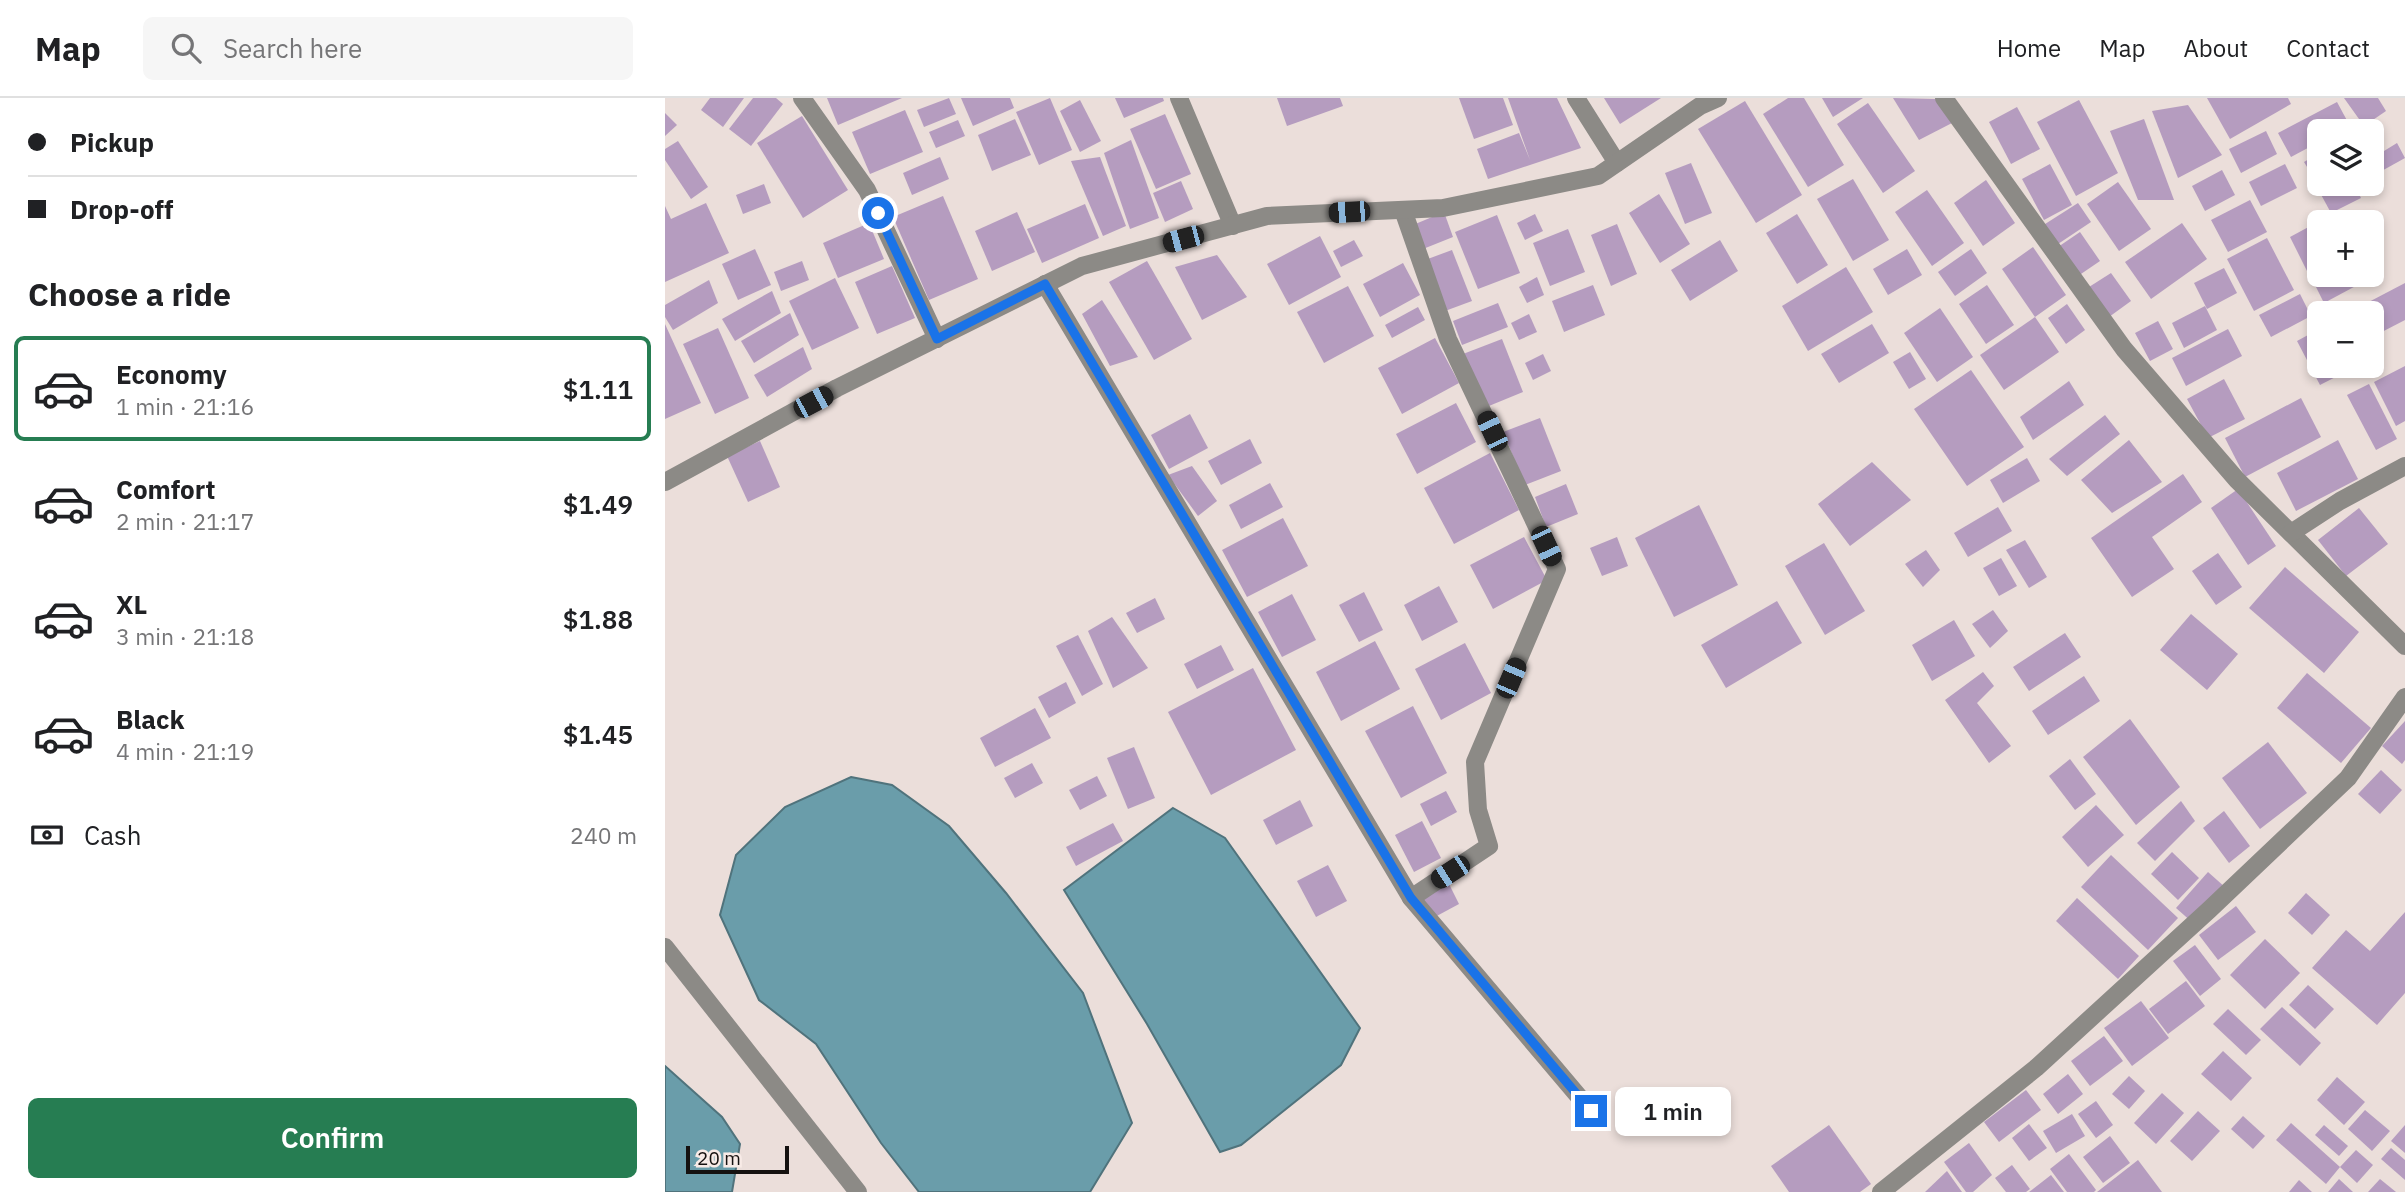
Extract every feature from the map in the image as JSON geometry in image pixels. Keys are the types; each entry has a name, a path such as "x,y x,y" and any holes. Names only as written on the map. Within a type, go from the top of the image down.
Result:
{"street":[{"path":"802,98 867,190 937,339"},
{"path":"1179,98 1233,226"},
{"path":"1576,98 1617,163"},
{"path":"665,482 1082,266 1267,216 1443,208 1598,176 1700,106 1718,98"},
{"path":"1944,98 2124,349 2237,480 2405,646"},
{"path":"1403,210 1448,339 1557,569 1475,762 1478,810 1489,846 1411,898"},
{"path":"1045,284 1411,898 1591,1111"},
{"path":"2291,533 2340,501 2405,466"},
{"path":"1881,1192 2036,1068 2209,910 2348,778 2405,697"},
{"path":"665,947 858,1192"}],"water":[{"path":"851,777 892,785 949,826 1006,893 1083,993 1132,1123 1090,1192 919,1192 881,1143 816,1044 759,1000 720,915 736,855 785,807"},
{"path":"1173,808 1225,838 1360,1028 1341,1065 1241,1145 1220,1152 1147,1024 1064,890"},
{"path":"665,1066 722,1117 740,1144 732,1192 665,1192"}],"building":[{"path":"710,98 744,98 723,127 701,110"},
{"path":"753,98 776,98 783,104 751,146 729,129"},
{"path":"827,98 902,98 838,125"},
{"path":"949,98 956,114 924,127 917,110"},
{"path":"961,98 1010,98 1014,108 973,126"},
{"path":"1050,98 1072,150 1039,165 1016,112"},
{"path":"1115,98 1163,98 1164,101 1124,118"},
{"path":"1277,98 1340,98 1343,106 1287,126"},
{"path":"1459,98 1503,98 1513,125 1474,139"},
{"path":"1508,98 1557,98 1581,148 1488,179 1477,149 1519,133 1530,160"},
{"path":"1604,98 1661,98 1620,124"},
{"path":"1788,98 1804,98 1844,165 1808,187 1763,114"},
{"path":"1822,98 1863,98 1833,117"},
{"path":"1893,98 1936,99 1952,123 1919,140"},
{"path":"2207,98 2288,98 2291,104 2230,139"},
{"path":"2344,98 2378,98 2386,111 2374,119 2359,119"},
{"path":"1080,100 1101,141 1080,152 1060,111"},
{"path":"2079,100 2118,173 2076,196 2037,122"},
{"path":"1745,101 1802,195 1756,223 1698,129"},
{"path":"2337,102 2346,119 2307,119 2307,148 2291,157 2278,133"},
{"path":"1868,103 1915,171 1883,193 1837,124"},
{"path":"2188,105 2222,155 2178,178 2152,111"},
{"path":"2017,107 2040,149 2011,164 1989,122"},
{"path":"905,110 923,152 870,174 852,132"},
{"path":"665,113 677,125 665,136"},
{"path":"1165,114 1191,174 1156,189 1130,129"},
{"path":"802,116 848,190 803,218 757,143"},
{"path":"1015,119 1031,155 992,171 978,135"},
{"path":"2144,119 2174,200 2138,200 2110,131"},
{"path":"958,120 965,136 936,148 929,132"},
{"path":"2266,131 2277,154 2241,173 2229,149"},
{"path":"1131,140 1159,218 1130,229 1104,153"},
{"path":"678,141 708,187 691,199 665,160 665,149"},
{"path":"2397,143 2405,158 2384,170 2384,151"},
{"path":"940,157 949,179 912,195 903,173"},
{"path":"1100,157 1126,226 1103,236 1071,161"},
{"path":"1691,163 1712,213 1685,224 1665,173"},
{"path":"2050,164 2072,205 2044,220 2022,179"},
{"path":"2285,164 2297,188 2261,206 2249,182"},
{"path":"2222,170 2235,195 2205,211 2192,186"},
{"path":"1853,179 1889,240 1853,261 1817,199"},
{"path":"1986,180 2015,223 1983,246 1954,203"},
{"path":"1181,181 1193,209 1165,222 1153,193"},
{"path":"2118,182 2151,229 2119,251 2087,204"},
{"path":"764,184 771,203 743,214 736,195"},
{"path":"1927,190 1964,243 1932,266 1895,212"},
{"path":"1659,194 1690,244 1660,263 1629,213"},
{"path":"943,196 978,279 929,300 893,217"},
{"path":"2322,196 2361,198 2337,210 2329,210"},
{"path":"2250,200 2267,232 2228,252 2211,220"},
{"path":"706,203 729,253 665,282 665,206 671,219"},
{"path":"2078,203 2091,222 2055,246 2042,226"},
{"path":"1085,204 1099,238 1042,263 1027,229"},
{"path":"1017,212 1035,252 992,271 975,231"},
{"path":"1444,212 1453,237 1423,249 1413,225"},
{"path":"1535,214 1543,231 1525,240 1517,223"},
{"path":"1797,214 1828,265 1797,284 1766,233"},
{"path":"1497,215 1520,273 1478,289 1455,232"},
{"path":"869,223 884,259 838,278 823,243"},
{"path":"2182,223 2207,259 2151,299 2125,262"},
{"path":"1617,224 1637,274 1611,286 1591,235"},
{"path":"2307,228 2307,271 2290,237"},
{"path":"1568,229 1585,272 1550,286 1533,243"},
{"path":"2080,232 2100,261 2078,276 2058,247"},
{"path":"1320,236 1341,277 1289,305 1267,264"},
{"path":"2267,238 2294,290 2254,311 2227,259"},
{"path":"1354,240 1363,256 1341,267 1333,251"},
{"path":"1720,240 1738,271 1690,301 1671,270"},
{"path":"2033,247 2066,295 2035,317 2002,269"},
{"path":"755,249 771,285 738,300 722,264"},
{"path":"1907,249 1922,275 1888,295 1873,269"},
{"path":"1971,249 1987,273 1955,296 1938,272"},
{"path":"1452,250 1472,301 1445,311 1425,260"},
{"path":"1217,255 1247,297 1202,320 1175,267"},
{"path":"802,261 809,280 781,291 774,272"},
{"path":"1147,261 1192,339 1154,360 1109,282"},
{"path":"1403,263 1420,295 1380,317 1363,284"},
{"path":"892,266 915,318 877,334 855,282"},
{"path":"1846,267 1873,312 1808,351 1782,306"},
{"path":"2224,268 2237,293 2207,309 2194,283"},
{"path":"2111,273 2131,301 2109,317 2089,287"},
{"path":"1537,277 1544,295 1527,303 1519,287"},
{"path":"835,278 859,328 812,350 789,301"},
{"path":"709,280 718,303 673,330 665,317 665,305"},
{"path":"2405,283 2405,320 2384,331 2384,301 2371,301"},
{"path":"1593,285 1605,315 1564,332 1552,301"},
{"path":"1987,285 2014,325 1986,344 1959,304"},
{"path":"1348,286 1374,336 1324,363 1297,312"},
{"path":"2316,287 2354,287 2328,301 2323,301"},
{"path":"772,291 781,313 735,341 722,319"},
{"path":"2300,294 2307,308 2307,318 2271,337 2259,315"},
{"path":"1102,300 1138,357 1110,366 1082,314"},
{"path":"1498,303 1508,327 1462,345 1453,321"},
{"path":"2067,304 2085,330 2066,344 2048,318"},
{"path":"2205,306 2217,330 2184,348 2172,323"},
{"path":"1418,307 1425,320 1392,338 1385,325"},
{"path":"1940,308 1973,357 1937,382 1904,333"},
{"path":"790,313 799,335 754,363 741,341"},
{"path":"1529,314 1537,332 1519,340 1511,323"},
{"path":"2035,317 2059,352 2004,390 1980,355"},
{"path":"2158,321 2173,349 2150,361 2135,333"},
{"path":"665,324 701,403 665,419"},
{"path":"1872,324 1889,353 1839,383 1821,354"},
{"path":"718,328 749,398 715,414 683,344"},
{"path":"2228,329 2242,356 2186,386 2172,358"},
{"path":"2307,336 2307,360 2297,341"},
{"path":"1435,338 1459,383 1402,414 1378,368"},
{"path":"1502,339 1523,392 1484,408 1463,354"},
{"path":"803,347 812,369 767,397 754,375"},
{"path":"1910,352 1926,379 1909,389 1893,362"},
{"path":"1543,354 1551,371 1533,380 1525,363"},
{"path":"2405,366 2405,421 2396,426 2374,382"},
{"path":"1971,370 2024,447 1967,486 1914,409"},
{"path":"2316,378 2334,378 2320,385"},
{"path":"2224,379 2245,419 2208,438 2187,399"},
{"path":"2069,381 2084,405 2033,440 2020,417"},
{"path":"2369,384 2397,439 2376,450 2347,395"},
{"path":"2301,398 2321,437 2245,477 2225,438"},
{"path":"1456,403 1476,442 1417,474 1396,434"},
{"path":"1190,414 1208,448 1169,469 1151,435"},
{"path":"2105,415 2120,434 2067,476 2049,459"},
{"path":"1540,418 1561,471 1525,485 1503,432"},
{"path":"1250,439 1262,463 1221,485 1208,461"},
{"path":"2129,440 2162,482 2112,513 2081,480"},
{"path":"2338,440 2358,479 2296,511 2277,473"},
{"path":"760,441 780,487 748,502 727,456"},
{"path":"1490,453 1519,510 1454,544 1424,488"},
{"path":"2027,458 2040,481 2003,503 1990,480"},
{"path":"1872,462 1911,500 1850,546 1818,504"},
{"path":"1192,466 1217,501 1198,516 1168,475"},
{"path":"2183,474 2202,502 2152,537 2174,569 2132,597 2091,538"},
{"path":"1270,483 1283,507 1241,529 1229,505"},
{"path":"1566,484 1578,514 1546,527 1535,497"},
{"path":"2238,489 2276,546 2248,565 2211,508"},
{"path":"1699,505 1738,585 1674,617 1635,538"},
{"path":"1998,507 2012,531 1968,557 1954,533"},
{"path":"2359,508 2388,544 2346,576 2318,540"},
{"path":"1283,518 1308,566 1247,597 1222,550"},
{"path":"1524,537 1547,580 1493,609 1470,565"},
{"path":"1617,537 1628,566 1602,576 1590,548"},
{"path":"2025,540 2047,577 2029,588 2006,550"},
{"path":"1824,543 1865,611 1825,635 1785,566"},
{"path":"1926,550 1940,570 1923,587 1905,564"},
{"path":"2218,553 2242,587 2216,605 2192,571"},
{"path":"2001,558 2017,586 1999,596 1983,568"},
{"path":"2285,567 2359,632 2324,673 2249,608"},
{"path":"1439,586 1458,622 1422,641 1404,605"},
{"path":"1364,592 1383,630 1359,642 1339,605"},
{"path":"1292,594 1316,640 1282,657 1258,612"},
{"path":"1155,598 1165,619 1137,633 1126,613"},
{"path":"1777,601 1802,643 1726,688 1701,645"},
{"path":"1993,610 2008,631 1990,648 1972,624"},
{"path":"2191,614 2238,654 2207,690 2160,650"},
{"path":"1112,617 1148,668 1113,688 1088,631"},
{"path":"1954,620 1975,656 1932,681 1912,645"},
{"path":"2065,633 2081,657 2029,691 2013,667"},
{"path":"1078,635 1103,684 1082,696 1056,646"},
{"path":"1375,641 1400,689 1341,721 1316,672"},
{"path":"1465,643 1491,693 1441,720 1415,669"},
{"path":"1221,645 1234,670 1197,689 1184,664"},
{"path":"1253,668 1296,750 1211,795 1168,712"},
{"path":"1983,672 1994,686 1977,703 2011,746 1989,763 1945,700"},
{"path":"2307,673 2371,728 2341,763 2277,708"},
{"path":"2084,676 2100,701 2048,735 2032,711"},
{"path":"1066,682 1076,703 1049,718 1038,697"},
{"path":"1413,706 1447,773 1401,798 1365,731"},
{"path":"1035,708 1051,738 995,767 980,738"},
{"path":"2130,719 2180,787 2136,825 2083,757"},
{"path":"2405,721 2405,760 2402,764 2382,746"},
{"path":"2268,742 2307,793 2260,829 2222,778"},
{"path":"1134,747 1155,798 1128,809 1107,758"},
{"path":"2070,759 2096,794 2075,810 2049,776"},
{"path":"1032,763 1043,783 1015,798 1004,778"},
{"path":"2381,770 2402,790 2380,814 2358,794"},
{"path":"1097,776 1107,796 1080,810 1069,790"},
{"path":"1446,791 1457,812 1431,826 1420,804"},
{"path":"1300,800 1313,826 1276,845 1263,820"},
{"path":"2181,801 2195,821 2155,861 2137,843"},
{"path":"2096,805 2124,835 2088,867 2062,837"},
{"path":"2224,811 2250,846 2229,863 2203,828"},
{"path":"1422,821 1441,858 1414,872 1395,835"},
{"path":"1113,823 1123,841 1076,866 1066,847"},
{"path":"2172,852 2199,878 2178,900 2151,874"},
{"path":"2111,855 2178,918 2148,950 2081,887"},
{"path":"1328,865 1347,901 1316,917 1297,881"},
{"path":"2208,872 2226,888 2193,923 2176,908"},
{"path":"1448,882 1459,904 1433,918 1421,896"},
{"path":"2306,893 2330,915 2312,935 2288,913"},
{"path":"2077,898 2139,956 2118,979 2056,921"},
{"path":"2236,906 2256,932 2218,960 2199,935"},
{"path":"2405,912 2405,993 2377,1025 2312,968 2346,930 2370,951"},
{"path":"2265,939 2300,973 2265,1009 2230,975"},
{"path":"2195,945 2221,979 2200,996 2173,961"},
{"path":"2186,981 2205,1006 2168,1034 2149,1009"},
{"path":"2308,985 2334,1009 2315,1029 2289,1005"},
{"path":"2141,1001 2169,1038 2132,1066 2104,1028"},
{"path":"2282,1007 2321,1043 2300,1066 2260,1029"},
{"path":"2228,1009 2261,1040 2246,1055 2213,1024"},
{"path":"2104,1036 2123,1061 2090,1086 2071,1061"},
{"path":"2223,1051 2252,1078 2231,1101 2201,1074"},
{"path":"2068,1074 2083,1094 2058,1114 2043,1094"},
{"path":"2129,1076 2145,1091 2129,1109 2112,1094"},
{"path":"2337,1077 2365,1102 2344,1125 2317,1100"},
{"path":"2026,1090 2041,1110 1999,1142 1984,1122"},
{"path":"2162,1093 2184,1113 2156,1144 2134,1123"},
{"path":"2096,1101 2113,1125 2096,1138 2078,1114"},
{"path":"2365,1110 2390,1131 2372,1151 2348,1129"},
{"path":"2198,1111 2220,1131 2192,1161 2170,1141"},
{"path":"2072,1114 2085,1136 2056,1153 2043,1131"},
{"path":"2243,1116 2265,1136 2253,1149 2231,1129"},
{"path":"2291,1123 2340,1167 2326,1184 2276,1140"},
{"path":"2029,1124 2047,1148 2029,1161 2012,1138"},
{"path":"1829,1125 1871,1184 1860,1192 1789,1192 1771,1166"},
{"path":"2324,1125 2348,1146 2339,1156 2315,1135"},
{"path":"2405,1125 2405,1153 2391,1141"},
{"path":"2110,1136 2130,1163 2103,1183 2083,1157"},
{"path":"1969,1143 1992,1175 1973,1192 1966,1192 1944,1162"},
{"path":"2391,1148 2405,1160 2405,1180 2381,1159"},
{"path":"2356,1150 2373,1165 2357,1183 2340,1167"},
{"path":"2069,1154 2096,1190 2094,1192 2067,1192 2050,1169"},
{"path":"2138,1160 2162,1192 2097,1192"},
{"path":"2012,1165 2030,1189 2026,1192 2006,1192 1995,1178"},
{"path":"1947,1171 1962,1192 1925,1192"},
{"path":"2051,1175 2064,1192 2029,1192"},
{"path":"2339,1179 2353,1192 2328,1192"},
{"path":"2380,1179 2396,1192 2368,1192"},
{"path":"2299,1180 2312,1192 2289,1192"}],"route":[{"path":"878,213 937,339 1045,284 1411,898 1591,1111"}]}
